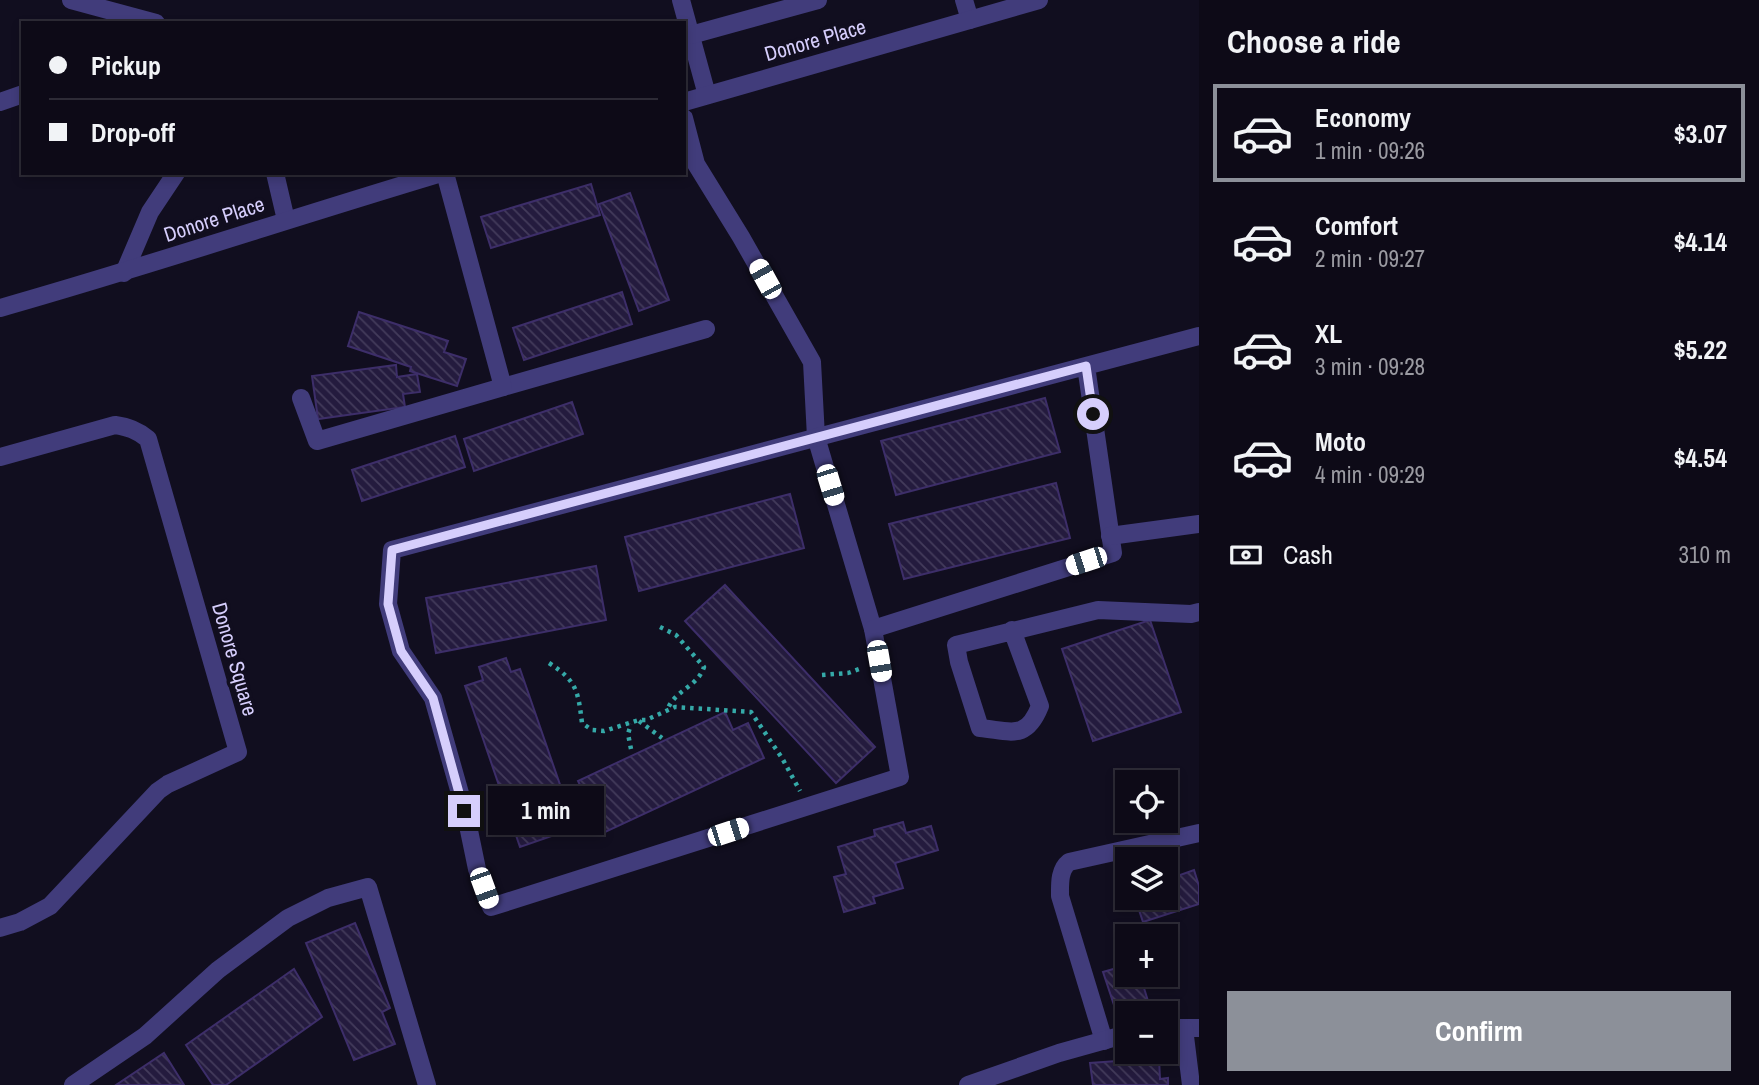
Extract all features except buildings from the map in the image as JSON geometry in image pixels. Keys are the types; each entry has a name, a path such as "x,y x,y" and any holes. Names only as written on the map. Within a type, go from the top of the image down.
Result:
{"street":[{"path":"71,0 116,18 140,21"},
{"path":"681,0 707,95"},
{"path":"691,35 818,0"},
{"path":"964,0 970,20"},
{"name":"Donore Place","path":"686,101 1039,0"},
{"path":"0,102 21,95"},
{"path":"686,126 696,163 812,362 816,437 873,629 900,777 491,907 477,869 433,698 401,651 388,604 392,550 816,437 1199,336"},
{"path":"124,273 149,212 175,175"},
{"path":"275,175 286,220"},
{"name":"Donore Place","path":"0,308 124,273 286,220 437,175"},
{"path":"445,175 503,387"},
{"path":"301,398 317,441 706,329"},
{"path":"873,629 1112,553 1086,366"},
{"name":"Donore Square","path":"0,457 115,425 139,431 148,439 238,752 158,791 50,906 20,922 0,928"},
{"path":"1110,536 1199,524"},
{"path":"1012,629 1040,706 1035,719 1023,731 1013,733 979,728 956,645 1012,629 1098,610 1191,614 1199,612"},
{"path":"1104,1041 1060,896 1060,877 1065,866 1069,862 1105,853 1199,833"},
{"path":"73,1085 145,1036 218,970 288,918 328,898 368,887 427,1085"},
{"path":"1183,1028 1191,1085"},
{"path":"968,1085 1059,1053 1115,1038"}],"path":[{"path":"660,627 681,639 704,667 698,679 678,695 668,709"},
{"path":"822,675 848,673 879,661"},
{"path":"549,663 569,677 576,689 583,723 593,730 604,731 646,720 675,707 751,712 782,758 808,806"},
{"path":"639,720 662,738"},
{"path":"631,723 628,734 631,749"}],"route":[{"path":"464,811 433,698 401,651 388,604 392,550 1086,366 1093,414"}]}
